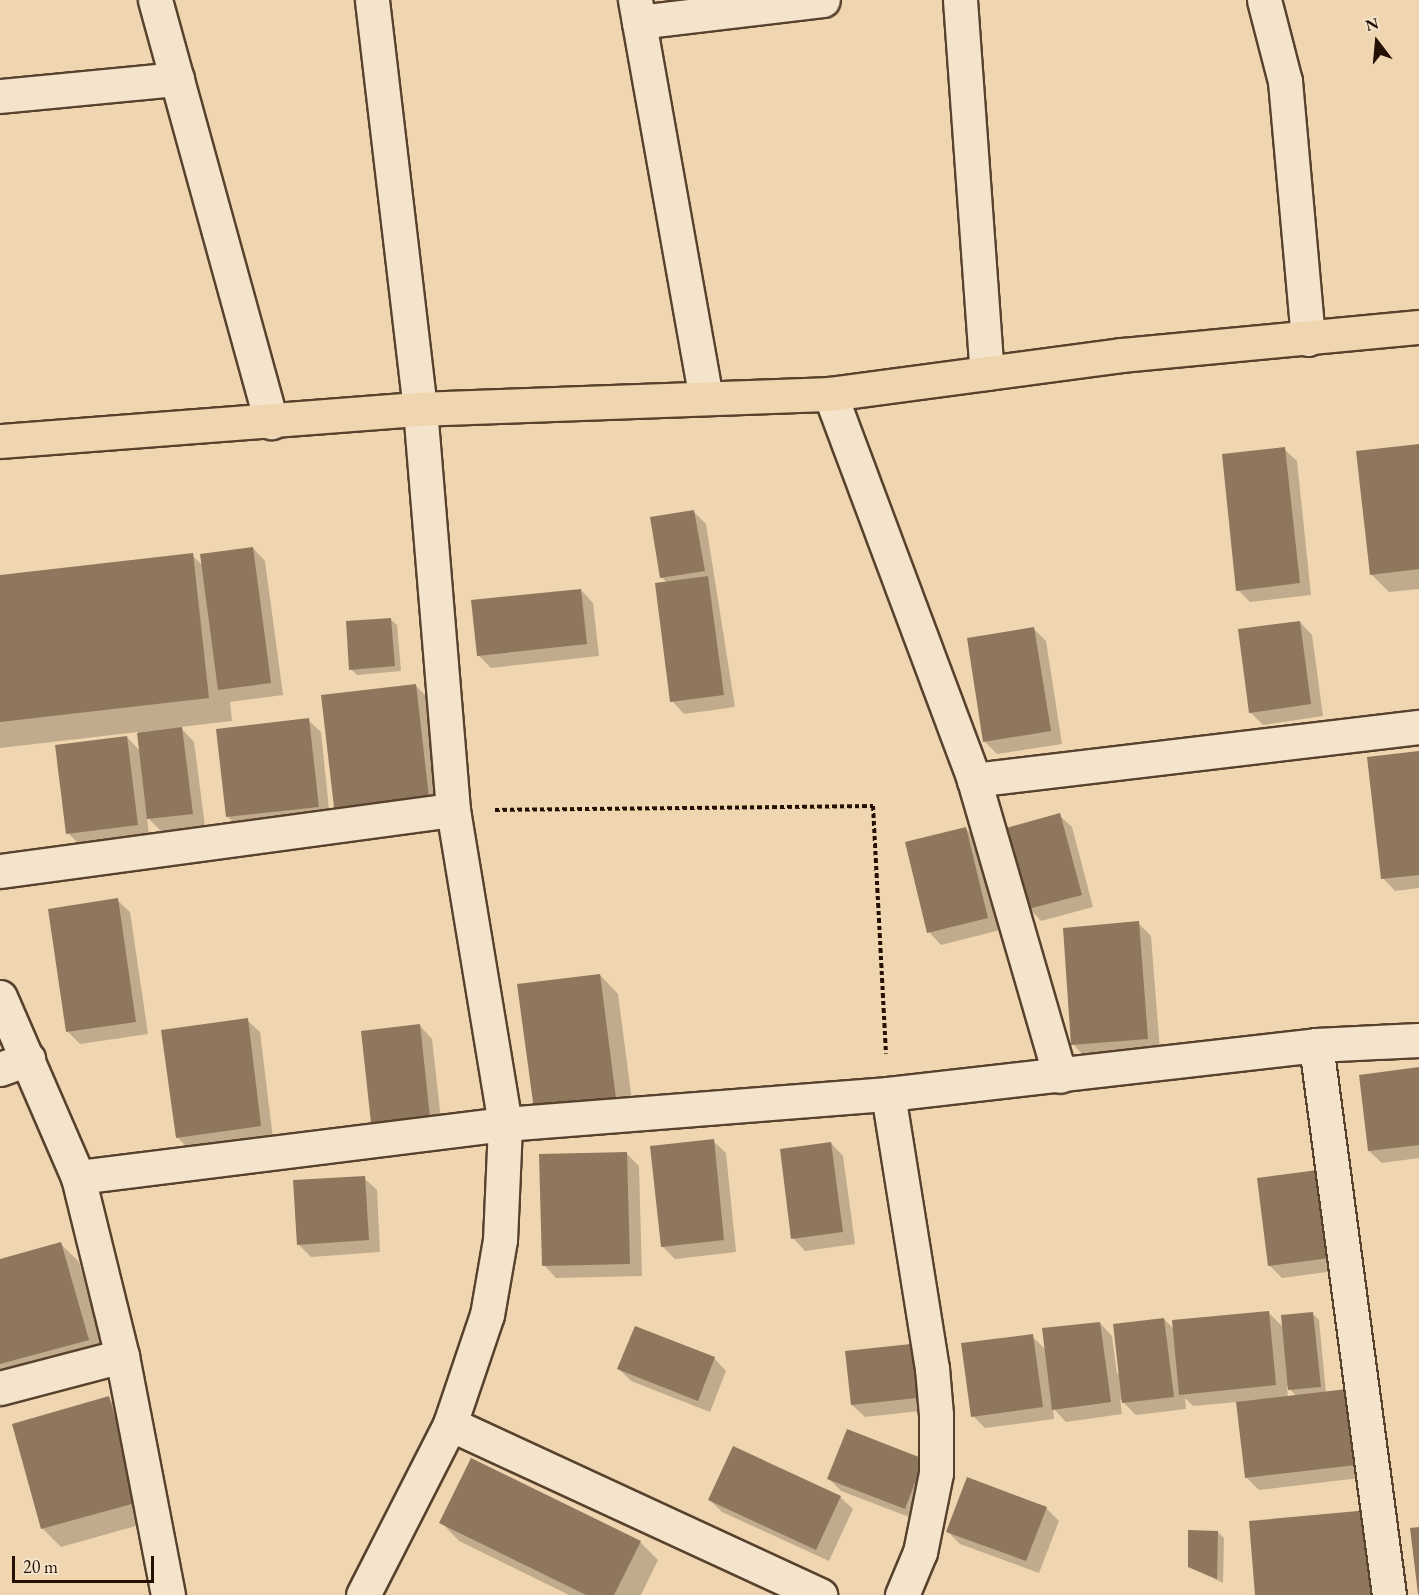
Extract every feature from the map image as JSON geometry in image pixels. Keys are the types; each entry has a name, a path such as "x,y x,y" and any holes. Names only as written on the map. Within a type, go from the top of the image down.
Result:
{"highway":[{"path":"0,441 420,409 830,394 1121,355 1419,327"}],"street":[{"path":"155,0 271,422"},
{"path":"363,1595 450,1424 487,1315 500,1240 505,1124 453,810 420,409 372,0"},
{"path":"706,398 637,11 823,0"},
{"path":"960,0 987,373"},
{"path":"1264,0 1285,81 1308,339"},
{"path":"0,96 177,79"},
{"path":"830,394 974,780 1060,1076"},
{"path":"974,780 1419,727"},
{"path":"0,871 453,810"},
{"path":"0,997 14,1064 78,1177 122,1356 168,1595"},
{"path":"78,1177 505,1124 888,1094 1316,1045 1419,1040"},
{"path":"1316,1045 1389,1595"},
{"path":"888,1094 932,1368 936,1415 933,1484 920,1552 902,1595"},
{"path":"0,1388 122,1356"},
{"path":"450,1424 820,1595"}],"path":[{"path":"453,810 873,806 888,1094"}],"building":[{"path":"1419,444 1419,569 1370,575 1356,451"},
{"path":"1285,447 1300,583 1236,591 1222,454"},
{"path":"694,510 705,571 660,578 650,517"},
{"path":"253,547 271,683 218,690 200,554"},
{"path":"193,553 209,698 0,722 0,575"},
{"path":"708,576 724,695 670,702 655,583"},
{"path":"581,589 587,644 477,656 471,600"},
{"path":"391,618 395,666 349,670 346,621"},
{"path":"1300,621 1311,704 1249,713 1238,629"},
{"path":"1034,627 1051,731 983,742 967,638"},
{"path":"416,684 430,806 335,816 321,695"},
{"path":"309,718 319,807 226,817 216,729"},
{"path":"182,727 193,814 147,819 137,733"},
{"path":"127,736 138,825 66,834 55,745"},
{"path":"1419,751 1419,875 1381,879 1367,757"},
{"path":"1060,813 1082,895 1028,909 1006,828"},
{"path":"966,827 988,918 927,933 905,842"},
{"path":"118,898 136,1022 66,1032 48,909"},
{"path":"1139,921 1148,1039 1071,1045 1063,928"},
{"path":"600,974 617,1106 535,1117 517,984"},
{"path":"248,1018 261,1126 176,1138 161,1030"},
{"path":"420,1024 430,1117 371,1123 361,1031"},
{"path":"1419,1067 1419,1145 1368,1151 1359,1075"},
{"path":"714,1139 724,1240 661,1247 650,1146"},
{"path":"831,1142 843,1232 791,1239 780,1149"},
{"path":"627,1152 630,1264 542,1266 539,1154"},
{"path":"1325,1169 1337,1257 1268,1266 1257,1178"},
{"path":"365,1176 369,1240 297,1245 293,1180"},
{"path":"61,1242 89,1340 0,1364 0,1259"},
{"path":"1269,1311 1276,1385 1179,1395 1172,1320"},
{"path":"1313,1312 1321,1387 1288,1390 1281,1315"},
{"path":"1164,1318 1174,1397 1122,1403 1113,1324"},
{"path":"1100,1322 1111,1402 1052,1410 1042,1328"},
{"path":"635,1326 715,1357 698,1401 617,1369"},
{"path":"1033,1334 1043,1407 971,1417 961,1343"},
{"path":"911,1344 917,1398 851,1405 845,1351"},
{"path":"1347,1389 1356,1465 1245,1478 1236,1402"},
{"path":"109,1396 139,1502 41,1529 12,1424"},
{"path":"847,1429 924,1459 905,1509 827,1479"},
{"path":"733,1446 841,1496 816,1550 708,1500"},
{"path":"471,1458 641,1541 614,1595 586,1595 439,1523"},
{"path":"967,1477 1047,1507 1026,1561 946,1532"},
{"path":"1369,1510 1376,1595 1255,1595 1249,1521"},
{"path":"1419,1527 1419,1594 1418,1594 1410,1528"},
{"path":"1188,1530 1218,1531 1217,1579 1188,1567"}]}
